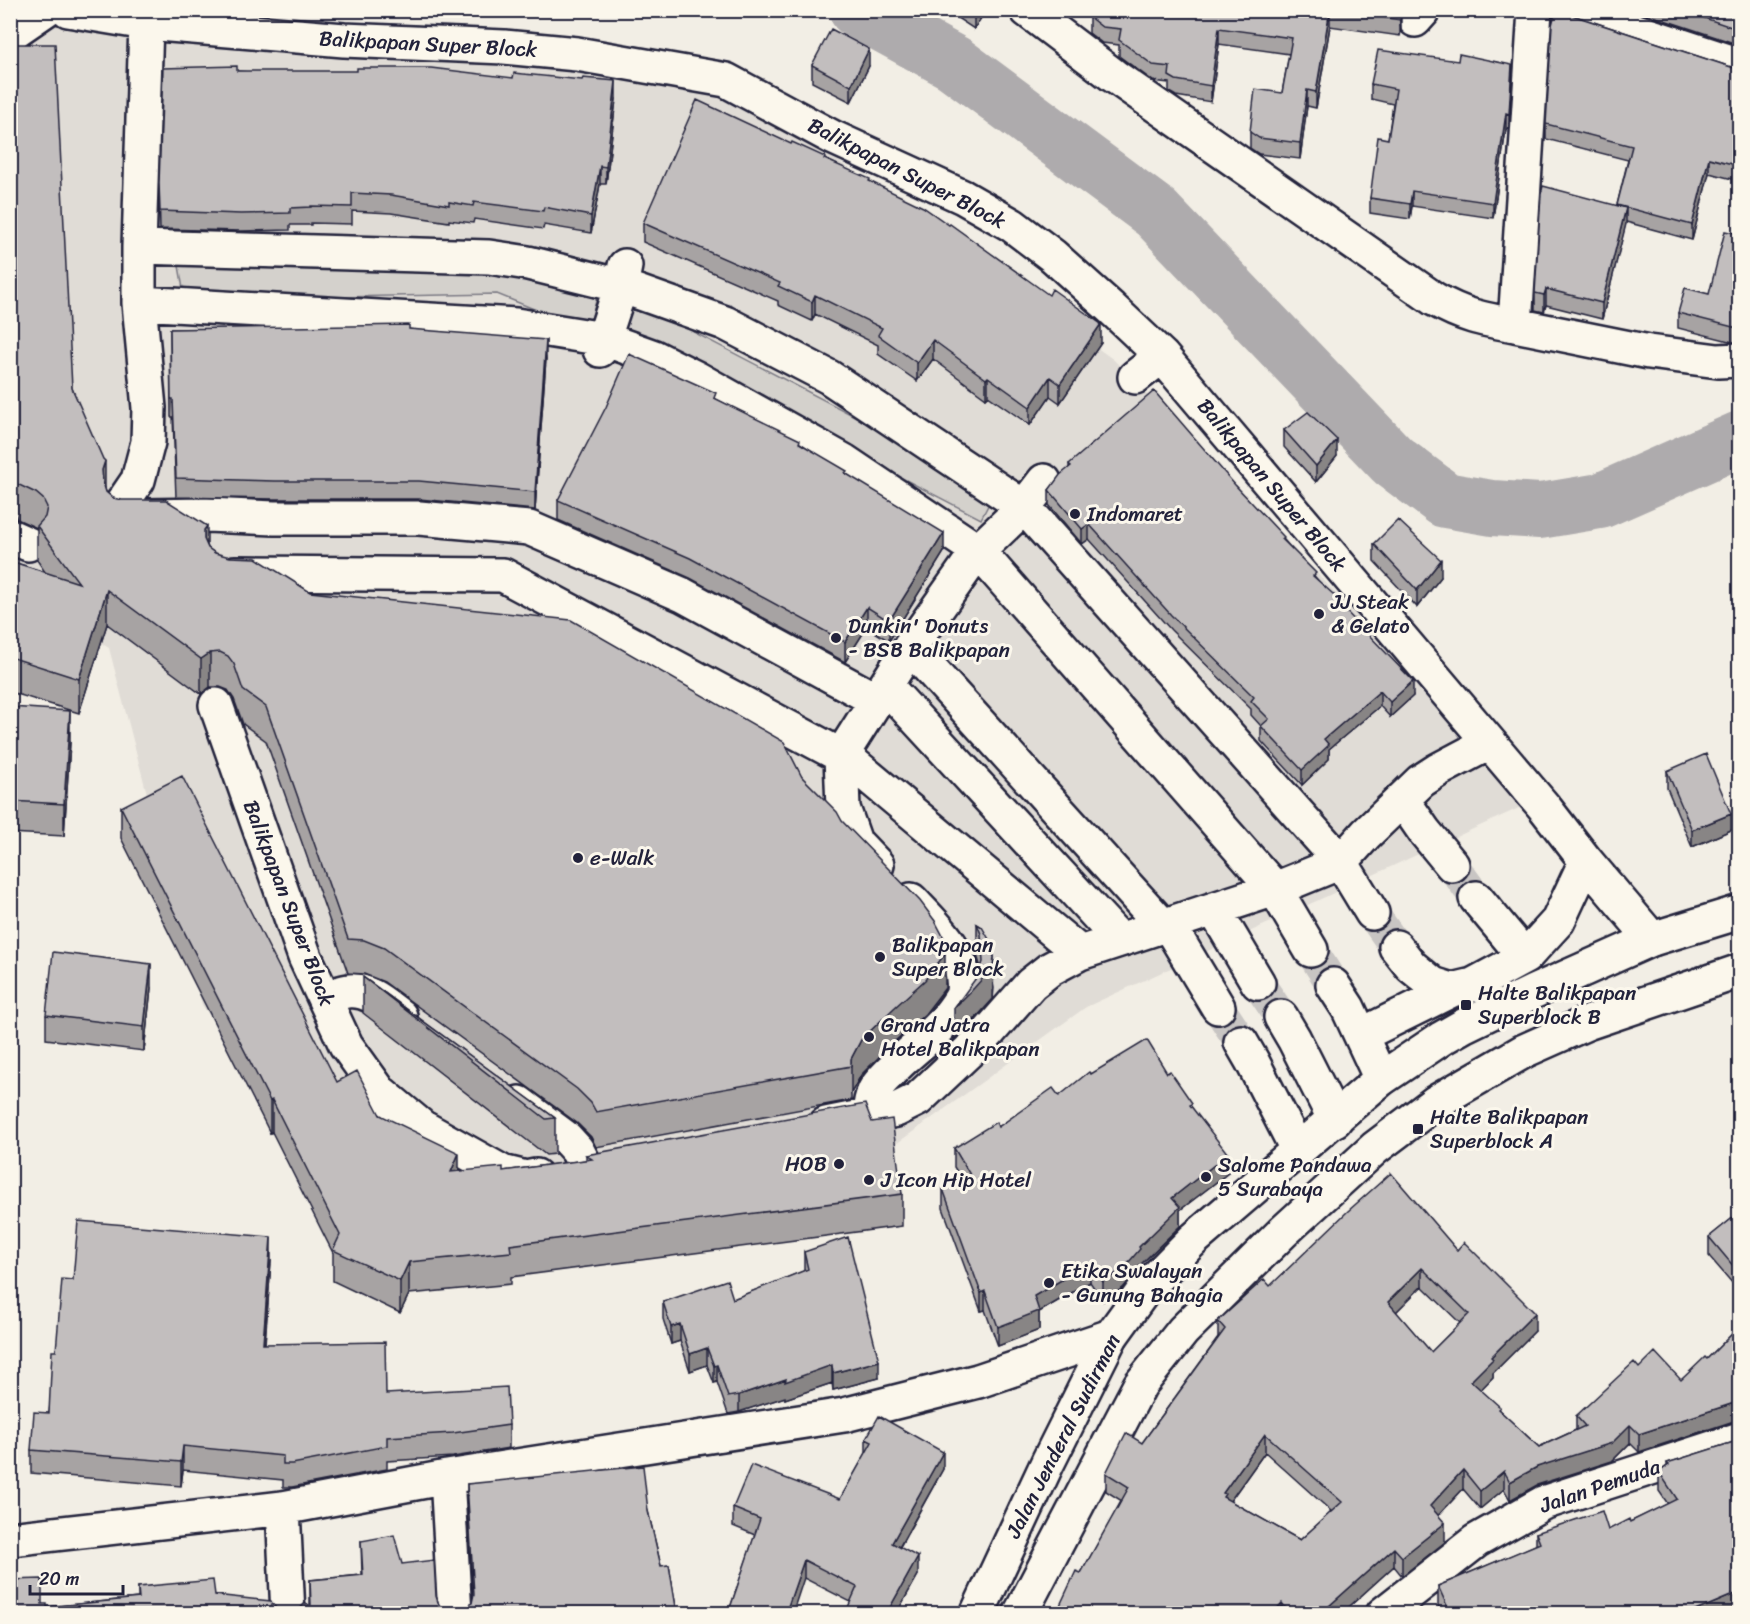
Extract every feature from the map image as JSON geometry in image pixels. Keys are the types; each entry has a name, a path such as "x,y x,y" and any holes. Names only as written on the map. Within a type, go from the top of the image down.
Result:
{"main road":[{"path":"10,34 45,10"},
{"name":"Balikpapan Super Block","path":"68,10 146,23 344,40 504,47 577,54 669,81 726,80 832,137 963,197 1012,225 1061,264 1162,356 1545,808 1652,939"},
{"path":"1027,10 1114,76 1434,299 1455,311 1477,318 1649,352 1718,361 1740,360"},
{"path":"1515,325 1535,10"},
{"path":"1572,10 1740,66"},
{"path":"146,23 139,247 148,442 128,512 274,518 419,518 531,524 683,595 881,693 1120,940"},
{"path":"139,247 489,256 623,276 725,324 829,377 1024,507 1341,862 1372,913"},
{"path":"602,344 623,276"},
{"path":"140,303 506,324 654,357 775,422 844,461 978,551 1275,889 1311,950"},
{"path":"1135,377 1162,356"},
{"path":"869,1116 870,1099 874,1088 939,1027 963,994 962,967 951,945 934,924 855,842 843,808 841,756 910,647 978,551 1024,507 1044,481"},
{"path":"503,575 531,524"},
{"path":"222,570 230,573 503,575 849,760 1080,953"},
{"path":"910,647 1166,925 1218,1007"},
{"name":"Balikpapan Super Block","path":"216,705 305,957 346,1045 379,1091 422,1127 502,1172 526,1178 601,1165 577,1150 566,1138 496,1086"},
{"path":"799,1129 896,1110 918,1099 988,1033 1030,984 1050,969 1080,953 1275,889 1341,862 1421,782 1438,770 1489,743"},
{"path":"1402,799 1452,865"},
{"path":"1361,1035 1452,990 1473,985 1525,957 1558,921 1586,861"},
{"path":"1476,898 1525,957"},
{"path":"1214,909 1258,982"},
{"name":"Jalan Jenderal Sudirman","path":"976,1614 1111,1336 1145,1289 1193,1240 1381,1078 1463,1026 1652,939 1740,912"},
{"path":"1396,947 1412,966 1433,984 1452,990"},
{"name":"Jalan Jenderal Sudirman","path":"1020,1614 1140,1385 1183,1331 1284,1232 1375,1148 1436,1102 1524,1051 1587,1023 1740,971"},
{"path":"1333,985 1348,1008 1381,1078"},
{"path":"1452,990 1463,1026"},
{"path":"325,999 347,991 357,991 374,997 420,1031"},
{"path":"1281,1017 1335,1120"},
{"path":"1241,1042 1298,1151"},
{"path":"10,1539 283,1508 447,1477 844,1415 978,1381 1111,1336"},
{"name":"Jalan Pemuda","path":"1383,1614 1476,1541 1543,1503 1740,1439"},
{"path":"447,1477 454,1614"},
{"path":"283,1508 288,1614"}],"shaded area":[{"path":"10,11 168,11 278,48 726,80 1114,360 1534,801 1086,1007 789,1221 396,1275 202,1005 109,648 11,587"},
{"path":"503,265 600,286 588,331 497,294 185,300 179,266"},
{"path":"634,301 996,490 981,519 619,331"}],"building":[{"path":"1089,10 1330,10 1316,92 1307,90 1300,143 1259,138 1250,132 1255,89 1282,93 1292,38 1219,28 1211,86 1176,80 1169,76 1170,67 1153,65 1119,40 1121,29 1102,27 1089,17"},
{"path":"1336,10 1398,10 1401,15 1400,20"},
{"path":"1556,10 1563,10 1566,13 1734,68 1740,68 1740,166 1709,158 1692,225 1617,205 1632,146 1546,124 1552,25"},
{"path":"1681,10 1740,10 1740,30"},
{"path":"831,29 869,49 851,86 812,65"},
{"name":"e-Walk","path":"10,36 18,44 55,44 72,388 105,461 102,470 106,492 113,498 122,500 166,500 207,526 204,530 204,539 208,548 215,553 230,557 256,558 310,592 571,620 784,742 802,777 920,901 944,938 945,954 925,980 861,1040 851,1059 851,1066 596,1112 591,1103 577,1089 384,948 364,940 348,939 266,707 243,690 234,664 228,656 220,652 210,653 201,659 107,590 79,679 10,657 10,561 79,583 37,526 45,517 47,507 43,499 17,484 10,468"},
{"path":"1378,50 1458,61 1459,54 1512,65 1509,114 1506,113 1493,203 1412,191 1410,204 1370,198 1378,137 1388,139 1396,89 1371,84"},
{"path":"237,66 237,71 357,71 357,68 431,68 513,78 514,73 616,81 606,167 600,166 591,216 544,207 543,211 474,202 473,206 449,202 449,205 391,195 352,193 352,207 290,208 290,213 160,211 163,68"},
{"path":"697,100 791,144 792,142 825,157 824,159 870,179 869,181 923,207 1049,295 1052,289 1101,324 1060,384 1050,377 1030,407 988,377 986,379 933,340 917,363 878,335 882,328 815,295 812,302 778,286 780,283 643,223"},
{"path":"1543,186 1626,208 1602,303 1546,289 1544,295 1535,293"},
{"path":"1725,231 1740,234 1740,327 1678,313 1685,288 1709,294"},
{"path":"409,325 409,329 546,340 535,492 419,481 176,478 173,399 171,399 170,329"},
{"path":"629,354 716,393 714,398 800,440 799,443 847,471 845,473 944,533 889,621 867,607 845,642 690,558 558,500 606,407"},
{"path":"1154,391 1236,486 1284,537 1282,539 1316,573 1313,576 1342,602 1340,605 1413,681 1390,702 1380,691 1324,739 1329,745 1302,770 1261,726 1269,719 1251,701 1254,697 1171,615 1089,524 1082,529 1049,490 1060,475 1071,466 1069,464"},
{"path":"1308,412 1337,440 1316,466 1284,430"},
{"path":"1398,520 1441,560 1417,590 1374,544"},
{"path":"10,707 70,711 64,804 10,801"},
{"path":"1706,754 1731,814 1692,830 1667,771"},
{"path":"182,776 337,1082 357,1071 380,1115 459,1153 451,1172 503,1167 503,1171 592,1159 586,1155 865,1104 872,1122 892,1119 902,1194 510,1245 511,1252 409,1262 400,1281 333,1250 340,1235 121,807"},
{"path":"977,924 982,927 990,941 994,957 993,967 954,1008 979,974 983,962 981,934"},
{"path":"53,952 151,964 144,1027 46,1015"},
{"path":"363,977 555,1118 546,1119"},
{"path":"1147,1040 1167,1073 1170,1071 1192,1103 1190,1105 1228,1154 1172,1198 1180,1207 1139,1247 1140,1249 1123,1269 1103,1282 1090,1263 1034,1296 1039,1311 998,1327 985,1291 981,1293 943,1189 972,1178 954,1148 996,1122 998,1127 1053,1088 1059,1096 1089,1072 1091,1074"},
{"path":"1391,1173 1457,1250 1464,1242 1535,1313 1491,1357 1493,1359 1471,1381 1539,1447 1585,1426 1576,1416 1634,1362 1639,1368 1655,1352 1681,1380 1705,1357 1707,1359 1740,1326 1740,1403 1639,1434 1630,1425 1612,1443 1537,1467 1510,1482 1504,1471 1480,1491 1463,1470 1430,1506 1445,1523 1402,1557 1394,1548 1320,1614 1290,1614 1282,1603 1272,1614 1056,1614 1076,1571 1081,1573 1129,1487 1106,1473 1126,1433 1142,1443 1225,1329 1218,1321 1264,1279 1270,1286","holes":["1422,1268 1469,1314 1431,1352 1388,1302","1265,1434 1342,1502 1300,1540 1223,1497 1225,1494 1223,1493"]},
{"path":"1740,1212 1740,1274 1709,1237"},
{"path":"78,1221 271,1237 263,1344 385,1342 386,1394 507,1387 509,1425 453,1433 387,1437 387,1446 292,1464 283,1464 283,1456 183,1446 181,1462 31,1450 34,1412 49,1413 52,1351 56,1351 62,1279 73,1280"},
{"path":"848,1237 879,1361 833,1373 832,1365 785,1382 786,1379 728,1397 717,1365 714,1366 707,1348 690,1354 680,1324 671,1327 663,1302 727,1280 733,1299 808,1269 804,1252"},
{"path":"879,1416 943,1452 892,1543 918,1557 888,1611 893,1614 845,1614 857,1587 804,1560 787,1609 797,1614 728,1614 760,1519 733,1508 751,1465 840,1499 872,1442 866,1439"},
{"path":"1740,1440 1740,1592 1688,1614 1436,1614 1448,1608 1438,1586 1540,1543 1536,1533 1602,1511 1608,1530 1629,1519 1630,1522 1677,1499 1659,1472 1669,1465 1667,1463"},
{"path":"643,1466 648,1511 661,1566 669,1565 677,1613 10,1614 10,1580 42,1579 42,1604 47,1604 47,1607 139,1598 138,1587 213,1580 215,1595 271,1601 279,1611 289,1613 298,1611 304,1604 311,1605 310,1580 363,1575 361,1541 394,1535 402,1564 434,1560 436,1596 439,1605 447,1612 457,1613 466,1610 472,1603 474,1594 467,1484"}],"waterway":[{"path":"857,10 954,63 1156,213 1393,461 1445,500 1492,508 1540,511 1600,501 1740,439"}],"tunnel":[{"path":"1452,865 1476,898"},
{"path":"1372,913 1396,947"},
{"path":"1311,950 1333,985"},
{"path":"1258,983 1281,1017"},
{"path":"1218,1007 1241,1042"}],"place":[{"name":"Indomaret","path":"1075,514"},
{"name":"JJ Steak & Gelato","path":"1319,614"},
{"name":"Dunkin' Donuts - BSB Balikpapan","path":"836,638"},
{"name":"e-Walk","path":"578,858"},
{"name":"Balikpapan Super Block","path":"880,957"},
{"name":"Halte Balikpapan Superblock B","path":"1466,1005"},
{"name":"Grand Jatra Hotel Balikpapan","path":"869,1037"},
{"name":"Halte Balikpapan Superblock A","path":"1418,1129"},
{"name":"HOB","path":"839,1164"},
{"name":"Salome Pandawa 5 Surabaya","path":"1206,1177"},
{"name":"J Icon Hip Hotel","path":"869,1180"},
{"name":"Etika Swalayan - Gunung Bahagia","path":"1049,1283"}]}
